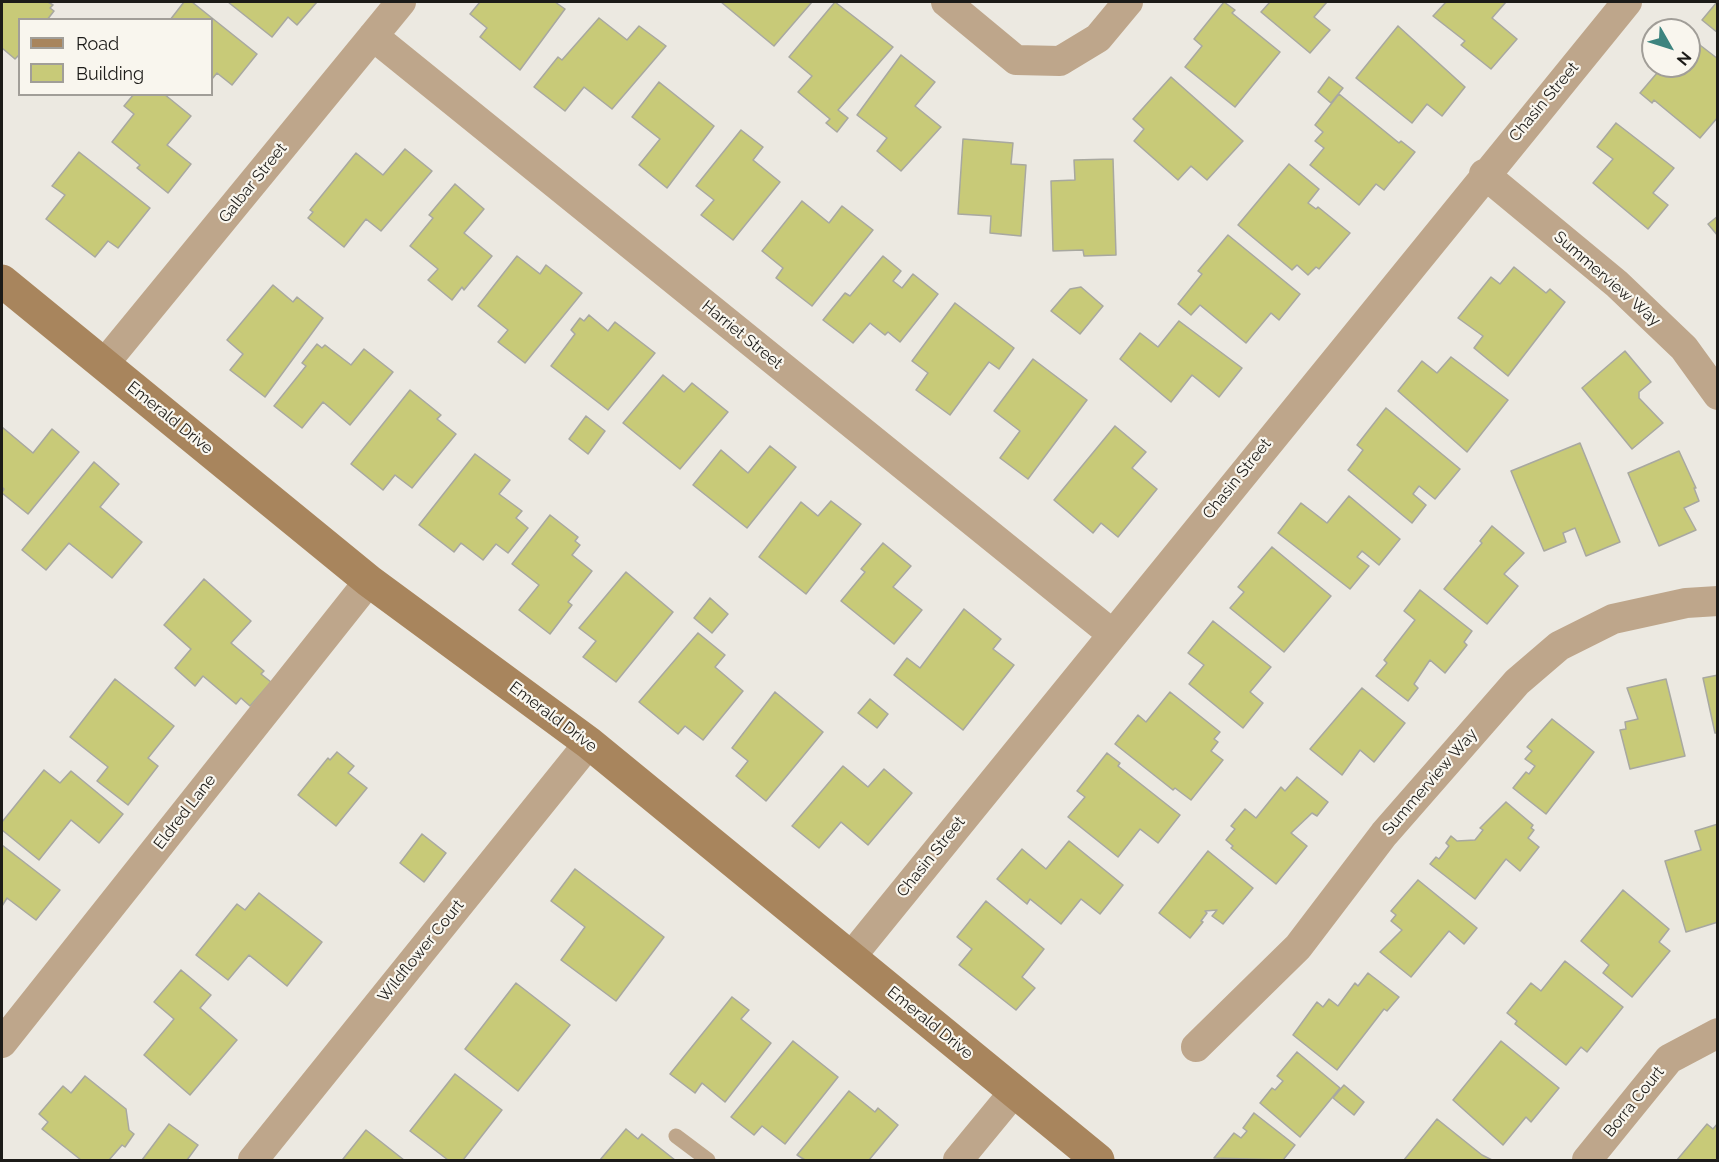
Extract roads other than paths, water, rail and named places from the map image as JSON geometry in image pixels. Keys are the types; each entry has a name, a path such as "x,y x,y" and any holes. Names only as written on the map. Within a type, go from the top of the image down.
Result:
{"main road":[{"name":"Emerald Drive","path":"2,281 369,581 589,742 1098,1161"}],"street":[{"name":"Galbar Street","path":"104,364 401,2"},
{"path":"946,2 1016,60 1060,61 1098,38 1128,2"},
{"name":"Chasin Street","path":"850,958 1484,174 1627,2"},
{"name":"Harriet Street","path":"373,36 1111,633"},
{"name":"Summerview Way","path":"1484,174 1617,284 1684,348 1718,395"},
{"name":"Eldred Lane","path":"2,1043 369,581"},
{"name":"Summerview Way","path":"1196,1047 1298,947 1383,834 1525,674 1559,645 1612,620 1686,603 1718,601"},
{"name":"Wildflower Court","path":"253,1161 589,742"},
{"name":"Borra Court","path":"1587,1161 1669,1059 1718,1033"},
{"path":"958,1161 1014,1092"}],"lane":[{"path":"676,1136 708,1161"}]}
